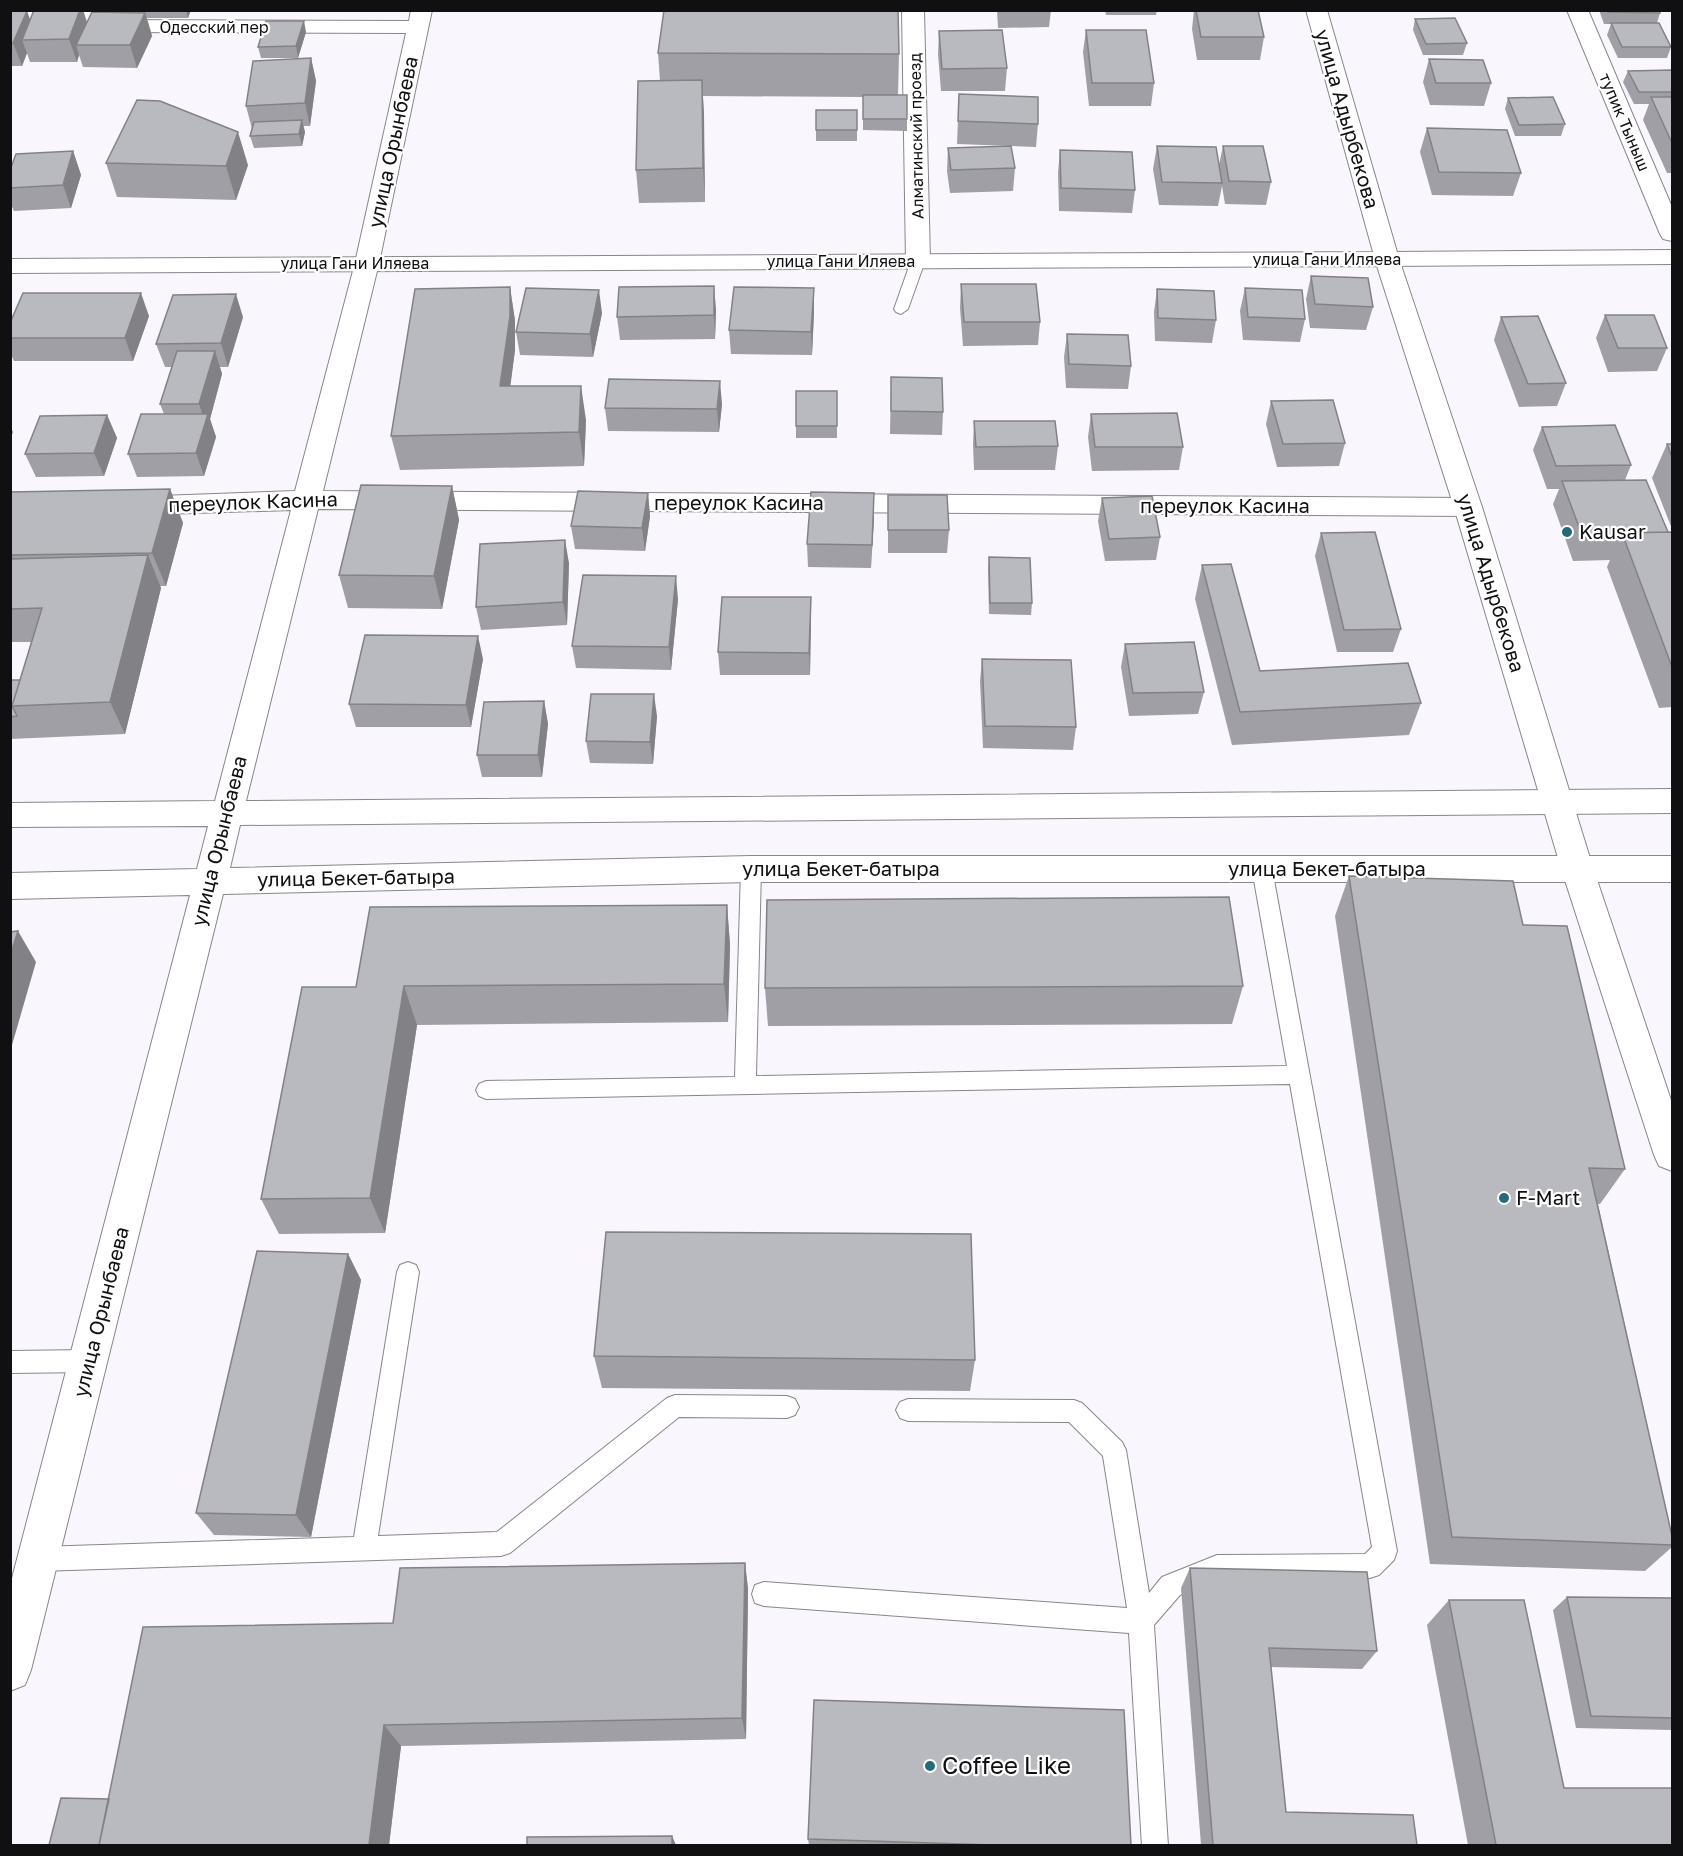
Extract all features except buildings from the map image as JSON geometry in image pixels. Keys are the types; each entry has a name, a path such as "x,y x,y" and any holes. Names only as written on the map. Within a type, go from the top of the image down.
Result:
{"street":[{"name":"Алматинский проезд","path":"913,10 918,261"},
{"name":"улица Адырбекова","path":"1316,10 1387,259 1468,507 1577,868 1672,1155"},
{"name":"тупик Тыныш","path":"1577,10 1672,234"},
{"name":"Одесский пер","path":"82,26 420,19"},
{"name":"улица Орынбаева","path":"10,1670 367,263 420,19"},
{"name":"улица Гани Иляева","path":"10,266 1672,257"},
{"name":"переулок Касина","path":"105,507 307,500 1468,507"},
{"path":"10,815 1672,801"},
{"name":"улица Бекет-батыра","path":"10,886 751,869 1672,869"}],"lane":[{"path":"901,309 918,261"},
{"path":"744,1086 751,869"},
{"path":"1141,1621 1171,1586 1217,1567 1370,1566 1385,1551 1262,869"},
{"path":"486,1090 1300,1075"},
{"path":"364,1549 408,1272"},
{"path":"10,1362 89,1361"},
{"path":"39,1559 501,1544 675,1406 787,1407"},
{"path":"908,1410 1074,1411 1114,1450 1141,1621 1155,1845"},
{"path":"764,1594 1141,1621"}],"place":[{"name":"Kausar","path":"1567,532"},
{"name":"F-Mart","path":"1504,1198"},
{"name":"Coffee Like","path":"930,1766"}]}
